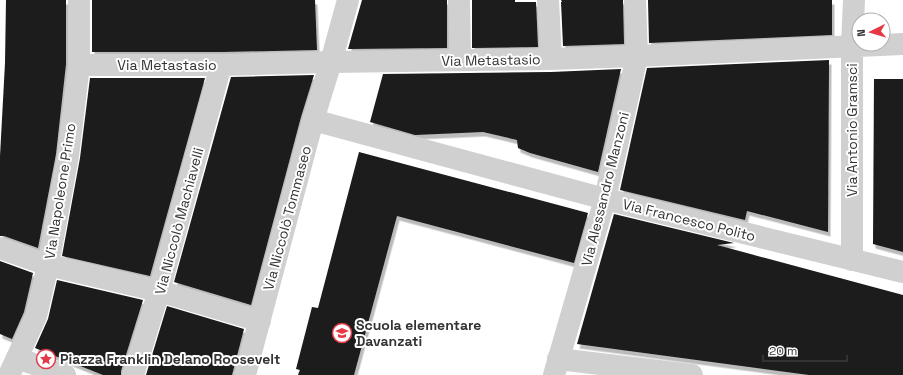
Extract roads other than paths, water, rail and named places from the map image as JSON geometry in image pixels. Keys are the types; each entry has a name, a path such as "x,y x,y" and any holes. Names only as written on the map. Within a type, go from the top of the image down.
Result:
{"street":[{"name":"Via Napoleone Primo","path":"13,366 36,316 48,265 68,156 78,65 79,0"},
{"name":"Via Niccolò Tommaseo","path":"245,375 313,120 348,0"},
{"path":"459,0 460,60"},
{"path":"548,0 551,59"},
{"name":"Via Alessandro Manzoni","path":"556,367 605,199 637,56 635,0"},
{"name":"Via Antonio Gramsci","path":"853,12 854,0"},
{"name":"Via Metastasio","path":"891,44 903,44"},
{"name":"Via Metastasio","path":"78,65 221,65 551,59 851,46"},
{"name":"Via Antonio Gramsci","path":"852,52 852,260"},
{"name":"Via Niccolò Machiavelli","path":"133,375 159,291 221,65"},
{"name":"Via Francesco Polito","path":"313,120 605,199 903,272"},
{"path":"0,248 48,265 159,291 260,321"},
{"path":"13,366 65,375"},
{"path":"556,367 692,375"}],"place":[{"name":"Scuola elementare Davanzati","path":"342,333"},
{"name":"Piazza Franklin Delano Roosevelt","path":"46,359"}]}
